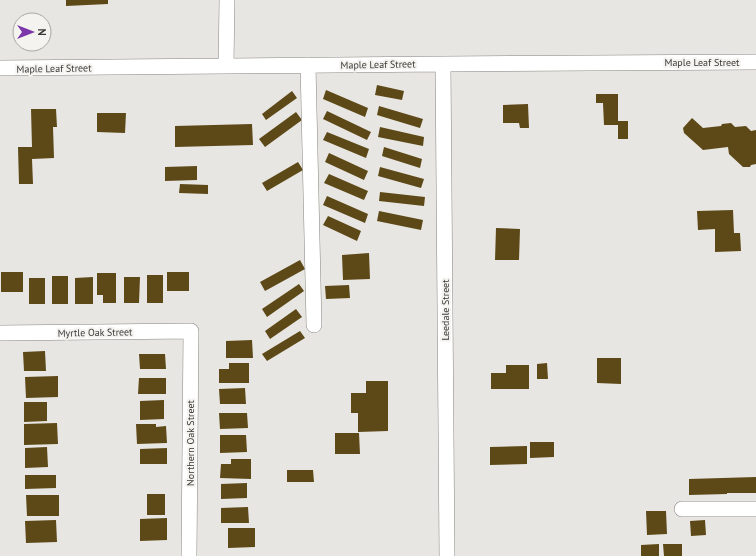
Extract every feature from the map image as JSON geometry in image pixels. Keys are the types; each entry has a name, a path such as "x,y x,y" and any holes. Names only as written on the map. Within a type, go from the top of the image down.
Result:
{"street":[{"path":"226,66 228,0"},
{"name":"Maple Leaf Street","path":"0,68 756,62"},
{"name":"Leedale Street","path":"443,64 447,556"},
{"path":"308,65 314,325"},
{"name":"Myrtle Oak Street","path":"0,333 191,330"},
{"name":"Northern Oak Street","path":"189,556 191,330"},
{"path":"682,510 756,509"}],"building":[{"path":"66,0 108,0 108,4 66,6"},
{"path":"377,85 404,91 402,100 375,95"},
{"path":"326,90 368,108 365,117 323,99"},
{"path":"292,91 297,98 266,120 262,114"},
{"path":"596,94 618,94 618,121 628,121 628,139 618,139 618,125 604,125 603,103 596,103"},
{"path":"528,104 529,128 520,128 519,123 503,123 503,105"},
{"path":"379,106 423,119 420,128 377,115"},
{"path":"31,109 56,109 57,127 53,127 54,158 32,159 33,184 19,184 18,147 32,147"},
{"path":"327,111 371,132 367,140 323,119"},
{"path":"296,112 302,120 265,147 259,139"},
{"path":"97,113 126,113 125,133 97,132"},
{"path":"692,118 703,128 731,123 735,127 746,126 751,131 756,130 756,164 751,165 750,167 743,167 729,154 728,147 703,150 684,133 683,128"},
{"path":"252,124 253,145 175,147 175,126"},
{"path":"380,127 424,137 423,146 378,137"},
{"path":"327,132 369,149 366,158 323,140"},
{"path":"384,147 422,159 420,168 382,156"},
{"path":"329,153 368,171 364,180 325,162"},
{"path":"298,162 303,170 267,191 262,183"},
{"path":"197,166 197,180 165,181 165,167"},
{"path":"380,167 424,179 421,188 378,176"},
{"path":"329,174 368,191 364,200 324,183"},
{"path":"180,184 208,185 208,194 179,193"},
{"path":"380,192 425,197 424,206 379,201"},
{"path":"327,196 368,214 365,223 323,205"},
{"path":"733,210 734,233 740,233 741,251 715,252 715,229 698,230 697,211"},
{"path":"379,211 423,220 421,230 377,221"},
{"path":"328,216 361,231 357,241 323,225"},
{"path":"496,228 520,229 519,260 495,260"},
{"path":"369,253 370,279 343,280 342,255"},
{"path":"300,260 305,269 265,291 260,282"},
{"path":"1,272 23,272 23,292 1,292"},
{"path":"167,272 189,272 189,291 167,291"},
{"path":"97,273 116,273 116,303 103,303 103,295 97,295"},
{"path":"147,275 163,275 163,303 147,303"},
{"path":"52,276 68,276 68,304 52,304"},
{"path":"93,277 93,304 75,304 75,278"},
{"path":"124,277 140,277 139,303 124,303"},
{"path":"29,278 45,278 45,304 29,304"},
{"path":"299,284 304,291 267,317 262,309"},
{"path":"349,285 350,298 326,299 325,286"},
{"path":"296,309 302,317 270,339 265,331"},
{"path":"300,331 305,338 267,361 262,354"},
{"path":"252,340 253,358 226,358 226,341"},
{"path":"45,351 46,371 24,371 23,352"},
{"path":"139,354 165,354 166,369 140,369"},
{"path":"597,358 621,358 621,384 597,383"},
{"path":"229,363 249,363 249,383 219,383 219,369 229,369"},
{"path":"547,363 548,379 537,379 537,364"},
{"path":"506,365 529,365 529,389 491,389 491,373 506,373"},
{"path":"58,376 58,397 26,398 25,377"},
{"path":"139,378 166,378 166,394 138,394"},
{"path":"366,381 388,381 388,431 358,432 358,413 351,413 351,393 366,393"},
{"path":"245,388 246,404 220,404 219,389"},
{"path":"164,400 164,419 140,420 140,401"},
{"path":"24,402 47,402 47,421 24,422"},
{"path":"219,413 247,413 248,428 220,429"},
{"path":"57,423 58,444 24,445 24,424"},
{"path":"136,424 156,424 156,427 166,426 167,443 137,444"},
{"path":"335,433 359,433 360,454 335,454"},
{"path":"220,435 246,435 247,452 220,453"},
{"path":"530,442 554,442 554,457 530,458"},
{"path":"527,446 527,464 490,465 490,447"},
{"path":"47,447 48,467 25,468 25,448"},
{"path":"167,448 167,464 140,464 140,449"},
{"path":"231,459 251,459 251,479 220,478 221,464 231,464"},
{"path":"287,470 313,470 314,482 287,482"},
{"path":"25,475 56,475 56,488 25,489"},
{"path":"756,477 756,493 689,495 689,479"},
{"path":"247,483 247,498 221,499 221,484"},
{"path":"147,494 165,494 165,515 147,515"},
{"path":"26,495 59,495 59,516 27,516"},
{"path":"248,507 249,523 221,523 221,508"},
{"path":"646,511 666,511 667,534 647,535"},
{"path":"167,518 167,540 140,541 140,519"},
{"path":"56,520 57,542 26,543 25,521"},
{"path":"705,520 706,535 691,536 690,521"},
{"path":"228,528 255,528 255,547 228,548"},
{"path":"659,544 659,556 641,556 641,545"},
{"path":"663,544 682,544 682,556 664,556"}]}
